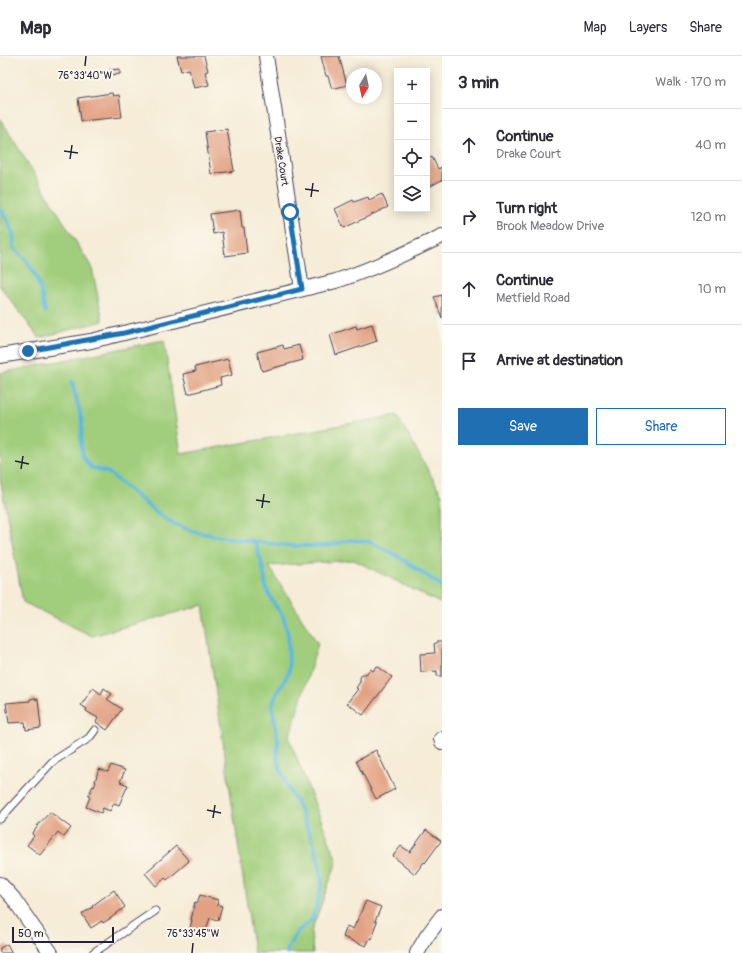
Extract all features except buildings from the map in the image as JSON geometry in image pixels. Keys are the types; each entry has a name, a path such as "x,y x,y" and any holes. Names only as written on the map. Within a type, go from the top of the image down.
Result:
{"street":[{"name":"Drake Court","path":"266,56 302,289"},
{"path":"0,356 124,333 336,281 367,270 442,236"},
{"path":"0,884 13,898 51,953"},
{"path":"416,953 442,916"}],"lane":[{"path":"0,819 52,762 89,738 95,730"},
{"path":"93,953 155,911"}],"green space":[{"path":"0,118 92,268 103,321 39,338 0,286"},
{"path":"164,340 181,454 397,415 442,495 442,604 354,560 269,566 318,644 289,738 337,861 311,932 313,953 254,953 203,605 92,636 23,602 0,478 0,373"}],"waterway":[{"path":"0,210 3,212 13,232 14,248 27,262 36,277 45,312"},
{"path":"72,382 82,421 81,446 83,458 90,467 109,473 156,512 172,523 192,531 221,537 291,546 324,546 351,540 370,542 396,555 442,586"},
{"path":"255,541 263,568 266,588 273,602 283,616 288,634 289,671 277,692 272,706 278,740 277,760 287,786 299,807 314,845 320,868 322,884 312,920 298,931 288,947 287,953"}],"route":[{"path":"28,351 124,333 302,289 290,212"}]}
